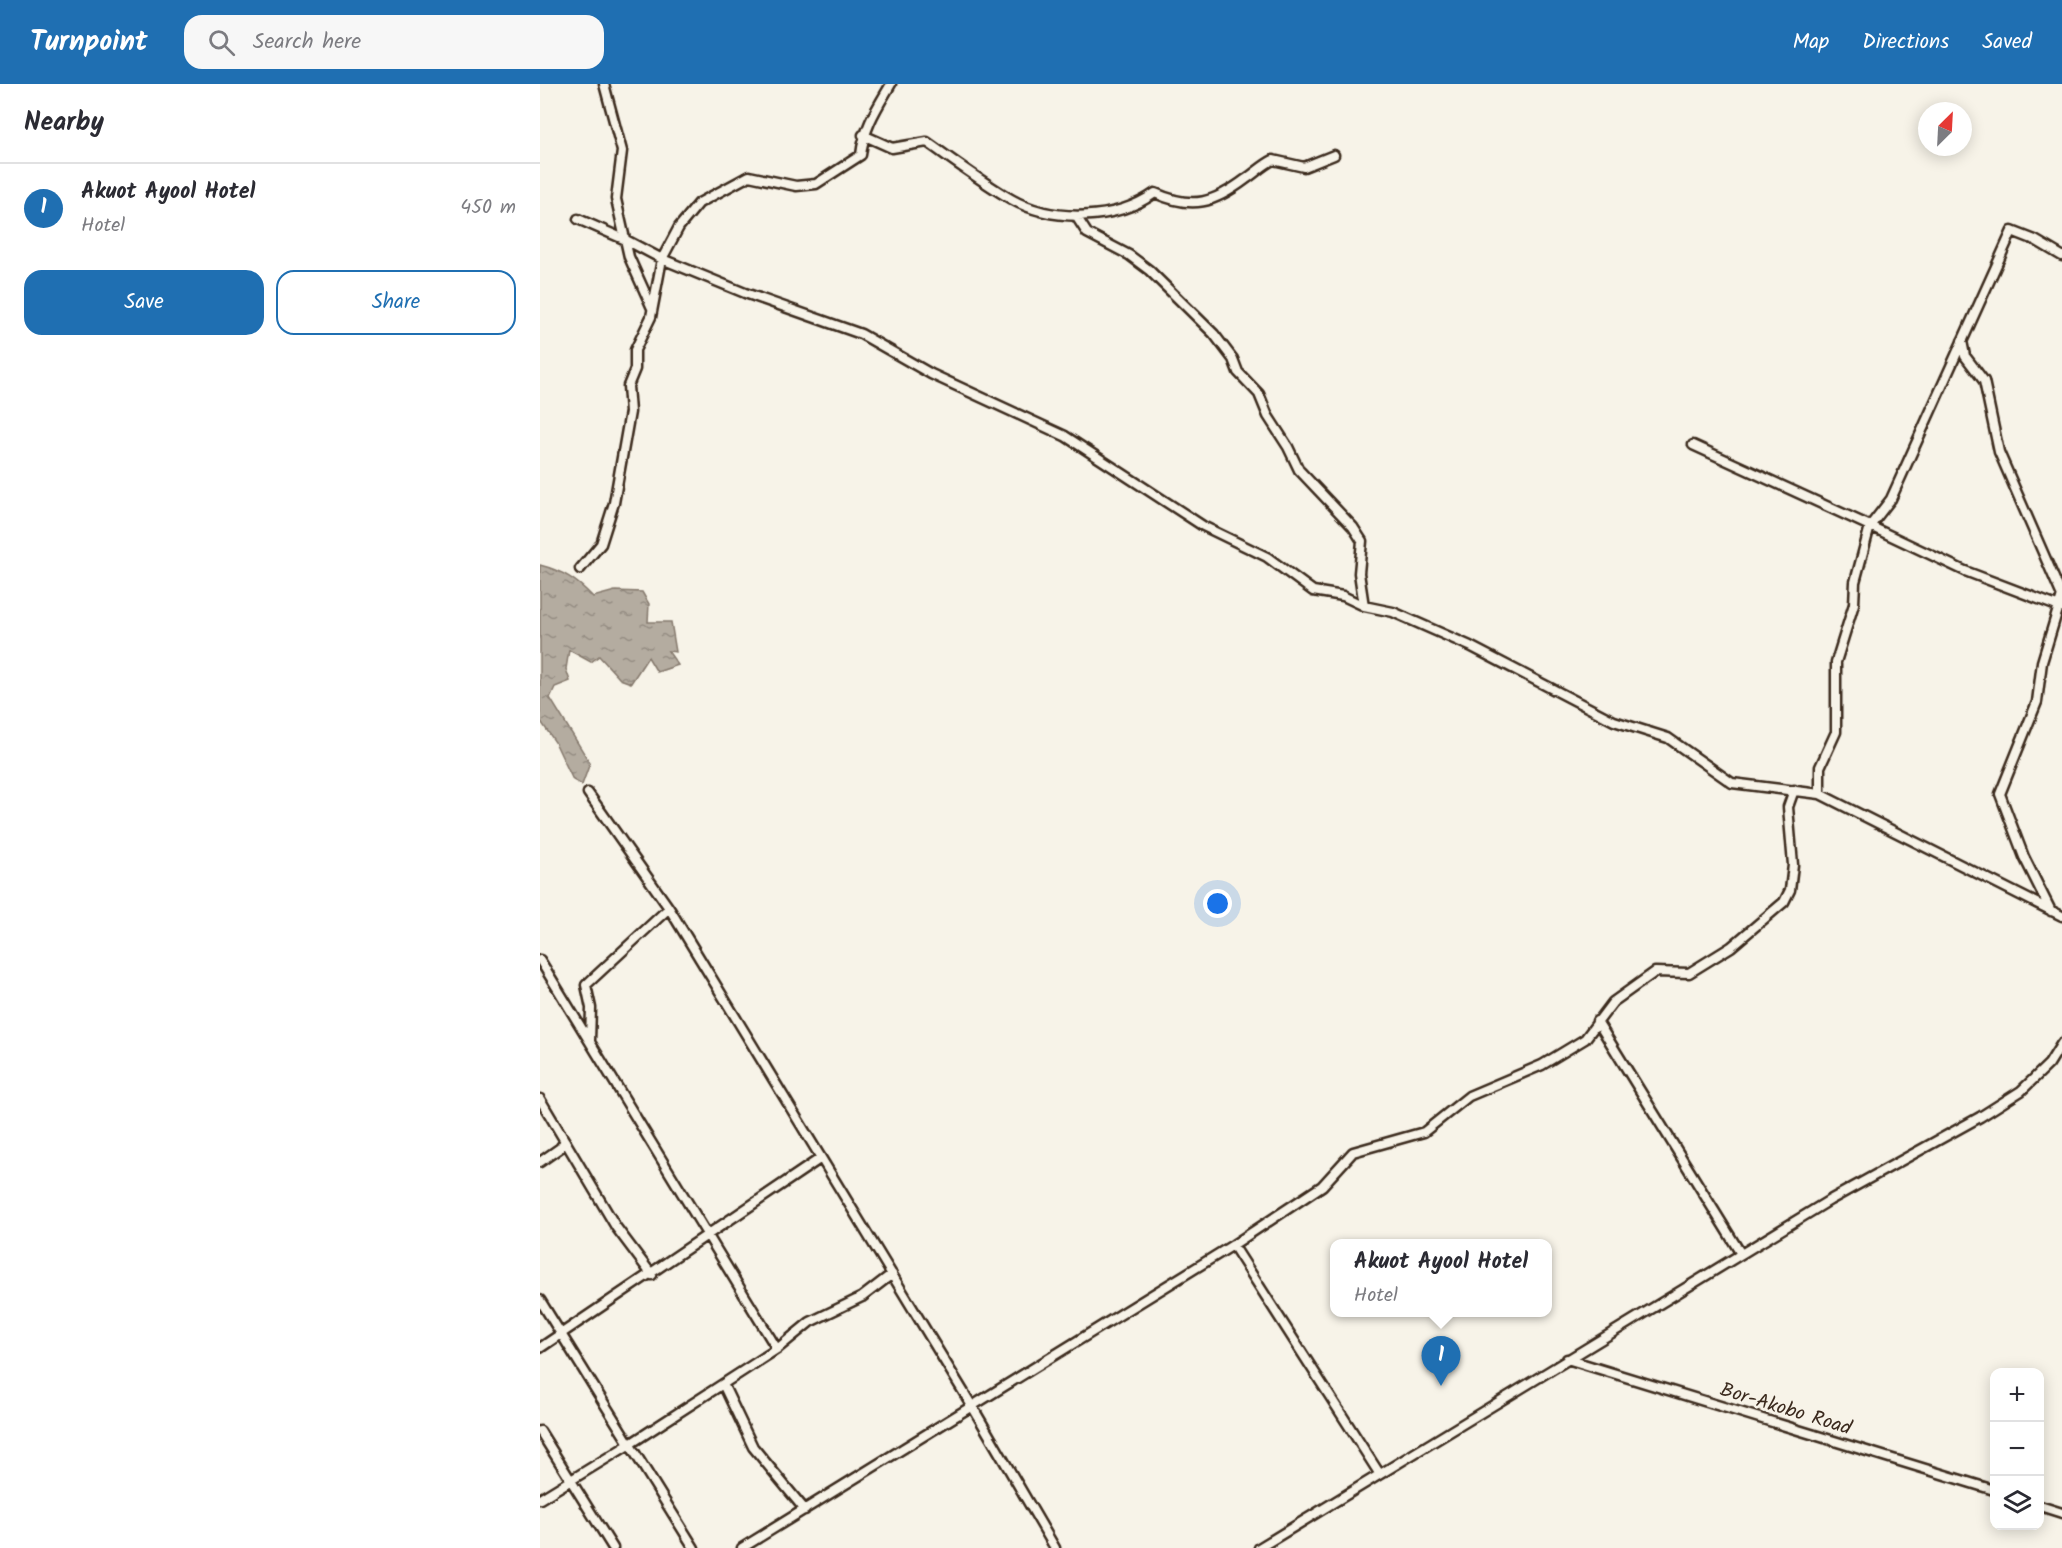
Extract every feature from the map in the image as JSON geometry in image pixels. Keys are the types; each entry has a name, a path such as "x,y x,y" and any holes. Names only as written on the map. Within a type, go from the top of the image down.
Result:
{"street":[{"path":"604,84 622,151 616,199 629,257 652,308"},
{"path":"580,569 601,544 614,503 630,412 628,386 635,369 635,350 652,308 662,259 679,227 699,203 749,176 796,186 816,184 861,155 863,135 891,84"},
{"path":"863,135 892,148 927,142 1011,199 1046,211 1076,216 1123,209 1155,193 1192,204 1205,203 1230,190 1273,160 1310,166 1334,155"},
{"path":"1076,216 1088,233 1129,255 1149,270 1214,334 1233,359 1238,372 1259,394 1268,416 1288,447 1299,470 1353,527 1362,541 1359,573 1364,606"},
{"path":"578,219 662,259 745,293 861,334 931,374 1065,436 1203,526 1267,557 1313,591 1343,596 1364,606 1393,612 1470,646 1614,721 1668,738 1732,783 1820,794 2062,916"},
{"path":"1820,794 1820,767 1836,732 1836,662 1854,604 1855,582 1870,526 1891,499 2012,231 2035,240 2062,256"},
{"path":"1962,341 1965,356 1984,381 1999,452 2062,596 2061,608 2042,662 2037,702 2000,794 2024,857 2051,911"},
{"path":"1693,445 1965,571 2061,608"},
{"path":"742,1548 1233,1245 1322,1186 1353,1152 1424,1132 1469,1096 1542,1065 1585,1039 1613,1002 1655,972 1689,973 1731,947 1784,902 1790,890 1793,865 1788,807 1794,790"},
{"path":"588,793 669,908 972,1406 1055,1548"},
{"path":"590,1041 591,1008 586,985 669,908"},
{"path":"540,960 777,1349"},
{"path":"1597,1021 1741,1254"},
{"path":"1259,1548 1741,1254 2021,1091 2049,1064 2062,1043"},
{"path":"540,1100 616,1227 652,1275"},
{"path":"540,1162 560,1148 565,1141"},
{"path":"540,1348 652,1275 821,1158"},
{"path":"1233,1245 1379,1473"},
{"path":"540,1498 630,1444 777,1349 810,1322 862,1297 892,1275"},
{"path":"540,1300 694,1548"},
{"name":"Bor-Akobo Road","path":"1567,1359 1990,1488"},
{"path":"723,1384 753,1448 805,1510"},
{"path":"540,1431 613,1548"},
{"path":"2044,1507 2062,1514"}],"water":[{"path":"540,565 569,577 593,597 615,591 642,592 649,604 648,622 671,622 676,652 668,651 678,665 657,672 648,657 631,683 620,679 599,656 591,662 569,650 566,669 570,681 555,687 550,698 590,763 582,785 573,780 555,742 540,720"}],"place":[{"name":"Akuot Ayool Hotel","path":"1441,1386"}]}
